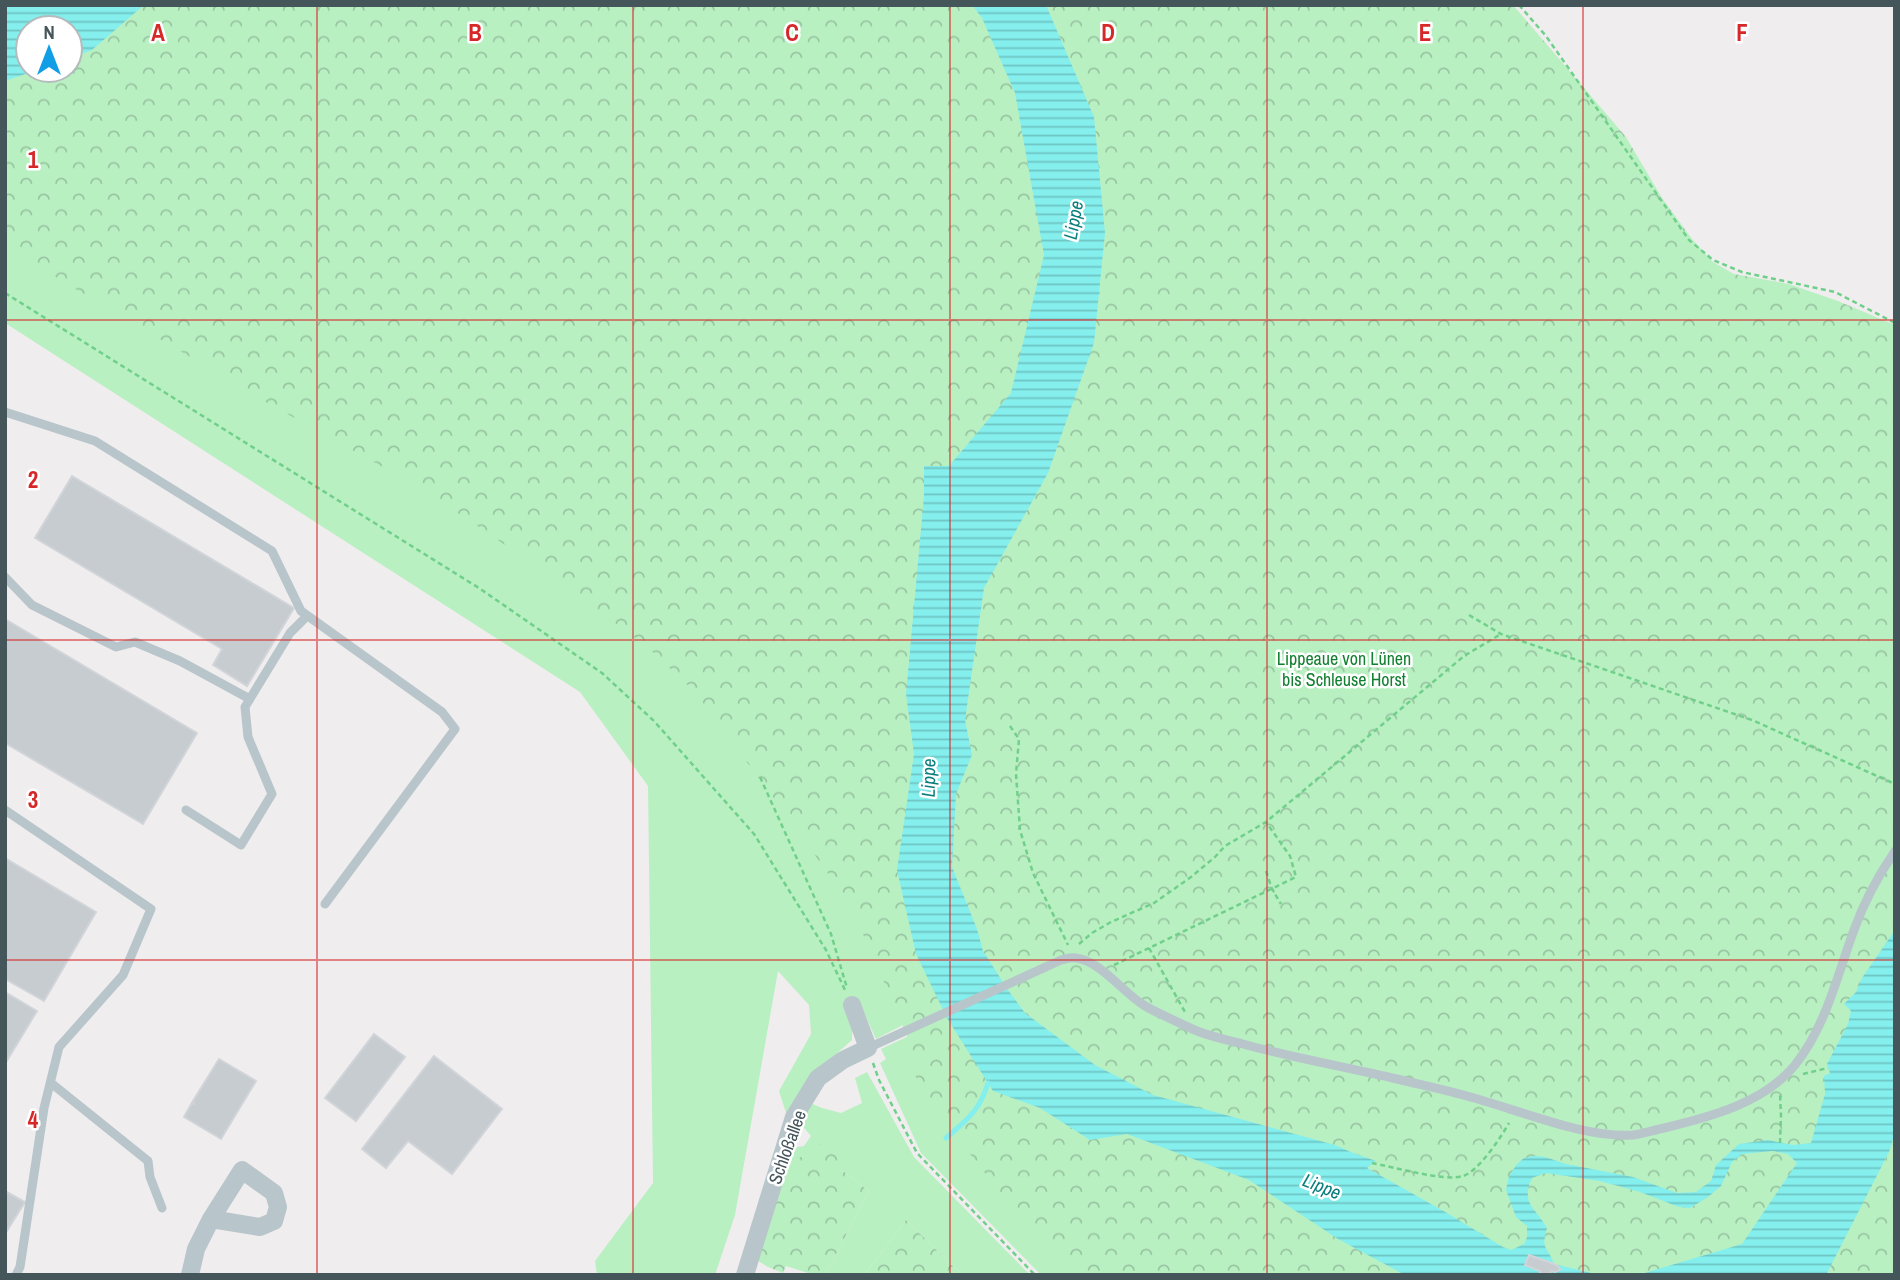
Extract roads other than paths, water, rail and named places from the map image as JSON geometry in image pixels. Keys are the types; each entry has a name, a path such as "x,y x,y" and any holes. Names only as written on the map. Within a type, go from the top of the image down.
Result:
{"street":[{"path":"852,1005 873,1046"},
{"name":"Schloßallee","path":"744,1275 794,1117 818,1079 843,1060 873,1046"},
{"path":"190,1275 196,1249 211,1219"}],"lane":[{"path":"5,412 95,441 272,551 301,611 442,712 455,729 325,904"},
{"path":"5,577 32,605 116,647 135,642 180,660 250,699"},
{"path":"186,810 241,845 272,794 248,737 245,707 290,633 307,616"},
{"path":"5,810 151,909 123,975 59,1047 44,1108 20,1267 16,1275"},
{"path":"873,1046 1061,960 1074,957 1086,960 1143,1005 1199,1032 1268,1051 1483,1100 1580,1128 1634,1135 1723,1111 1779,1081 1794,1066 1809,1046 1831,998 1877,877 1895,850"},
{"path":"51,1083 148,1161 150,1177 162,1208"}],"water":[{"path":"144,5 92,50 84,53 84,14 14,14 14,78 5,81 5,7"},
{"name":"Lippe","path":"972,5 1046,5 1094,117 1105,233 1094,343 1048,473 984,588 965,720 972,755 956,794 952,867 983,951 1008,990 1025,1013 1095,1065 1153,1095 1335,1145 1376,1161 1367,1168 1511,1250 1524,1244 1527,1237 1527,1226 1516,1217 1506,1190 1509,1176 1524,1158 1545,1157 1566,1164 1633,1177 1677,1193 1696,1192 1711,1181 1716,1165 1739,1144 1768,1140 1793,1145 1811,1143 1825,1094 1824,1076 1830,1073 1827,1064 1848,1024 1851,1011 1844,1004 1856,992 1862,978 1895,930 1895,1133 1889,1152 1826,1275 1638,1275 1742,1244 1797,1163 1788,1154 1773,1151 1742,1154 1732,1162 1721,1186 1690,1208 1679,1207 1600,1181 1546,1173 1532,1178 1529,1200 1547,1228 1545,1244 1554,1264 1600,1275 1550,1275 1551,1271 1559,1271 1560,1268 1546,1262 1540,1275 1405,1275 1338,1239 1249,1180 1127,1134 1090,1140 1040,1108 993,1091 947,1018 916,954 897,870 914,754 906,694 924,496 924,466 949,466 1011,393 1044,255 1015,93 982,18"}],"waterway":[{"path":"946,1138 977,1108 988,1083"}],"park label":[{"name":"Lippeaue von Lünen bis Schleuse Horst","path":"1344,668"}]}
